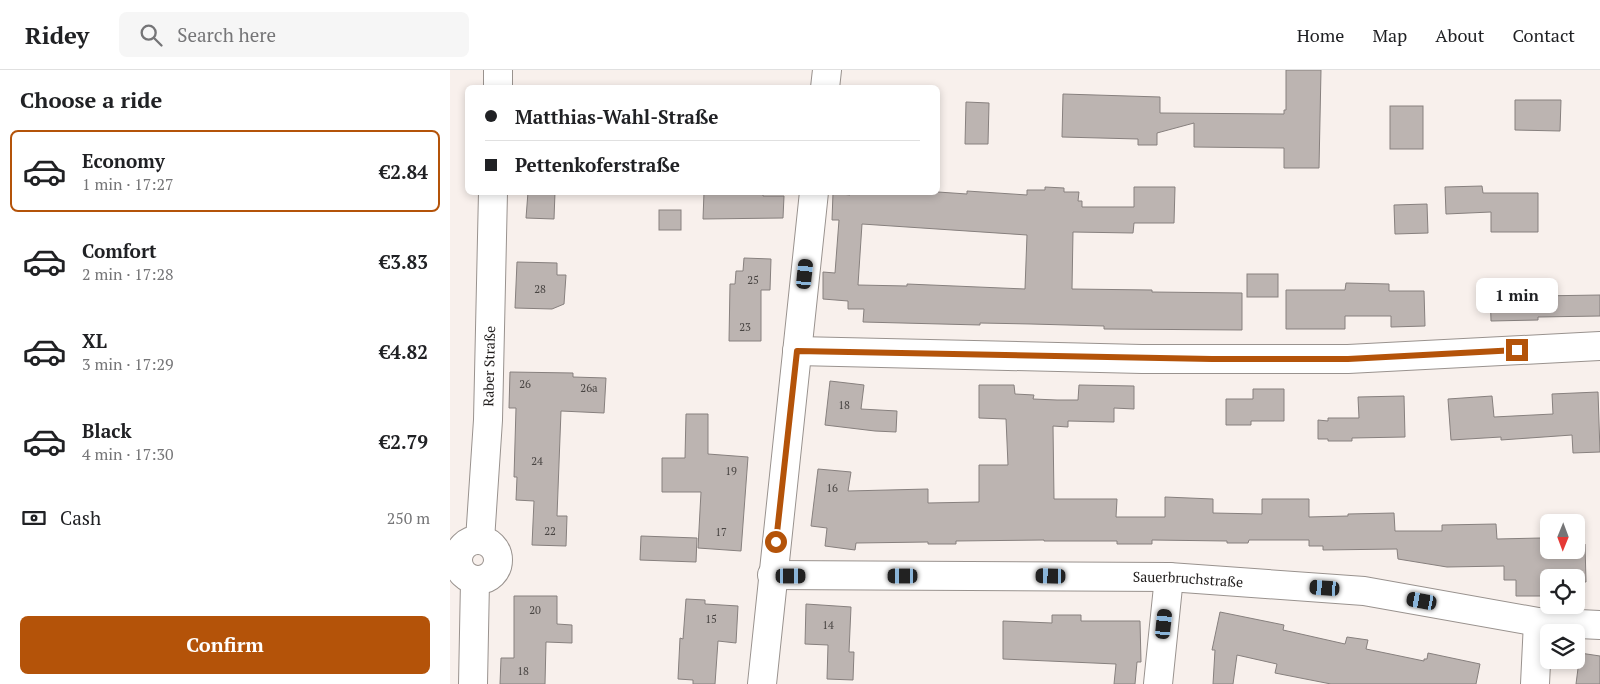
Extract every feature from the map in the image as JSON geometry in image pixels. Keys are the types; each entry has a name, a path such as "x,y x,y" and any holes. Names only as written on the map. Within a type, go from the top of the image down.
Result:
{"street":[{"path":"498,70 498,85"},
{"path":"826,85 827,70"},
{"name":"Raber Straße","path":"480,540 488,420 494,195"},
{"path":"762,684 814,195"},
{"path":"797,351 1142,359 1348,359 1600,346"},
{"path":"480,540 494,547 499,559 498,566 491,576 486,580 475,581 466,577 461,572 454,559 468,542 480,540"},
{"name":"Sauerbruchstraße","path":"772,576 1169,577 1364,591 1538,622 1600,625"},
{"path":"1158,684 1169,577"},
{"path":"473,684 475,581"},
{"path":"1535,684 1538,622"}],"building":[{"path":"1286,70 1321,70 1319,168 1284,168 1284,148 1194,147 1194,123 1157,133 1157,145 1138,145 1138,139 1062,137 1063,94 1160,97 1160,113 1284,114 1284,110 1286,110"},
{"path":"1515,100 1561,100 1560,131 1515,130"},
{"path":"966,102 989,103 988,144 965,144"},
{"path":"1390,106 1423,106 1423,149 1390,149"},
{"path":"1482,186 1483,193 1538,193 1538,232 1491,232 1491,212 1446,214 1445,187"},
{"path":"1045,187 1064,188 1064,192 1079,192 1078,201 1082,201 1082,207 1134,207 1134,187 1175,187 1174,223 1134,223 1133,233 1073,232 1072,289 1242,293 1242,330 1104,329 1104,326 863,322 864,309 848,309 848,301 823,299 823,272 835,273 839,220 832,220 833,195 940,195 940,192 967,194 967,191 1027,195 1027,190 1045,190","holes":["862,224 1027,235 1025,289 907,284 907,286 858,285"]},
{"path":"528,195 555,195 554,219 526,218"},
{"path":"704,195 784,196 783,218 703,219"},
{"path":"1427,204 1428,233 1395,234 1394,205"},
{"path":"659,210 681,210 681,230 659,230"},
{"path":"744,258 771,259 770,290 761,290 761,341 729,341 730,284 735,284 736,271 743,271"},
{"path":"517,262 557,263 557,275 566,275 564,304 552,309 515,308"},
{"path":"1247,274 1278,274 1278,297 1247,297"},
{"path":"1346,283 1389,284 1389,291 1424,291 1425,326 1391,327 1391,316 1345,316 1345,329 1286,329 1286,290 1345,290"},
{"path":"1537,288 1537,296 1600,295 1600,316 1538,317 1538,320 1491,321 1490,289"},
{"path":"510,372 573,373 573,377 606,378 604,413 561,411 557,516 567,516 566,546 532,545 534,501 516,500 517,477 514,477 516,408 509,408"},
{"path":"830,381 864,385 861,409 897,411 896,432 825,425"},
{"path":"979,385 1014,385 1015,394 1034,395 1033,399 1057,400 1078,400 1079,385 1134,386 1134,409 1114,408 1114,422 1068,421 1068,427 1053,426 1054,499 1117,499 1116,517 1165,517 1165,497 1213,499 1213,513 1262,514 1262,499 1309,499 1309,517 1394,513 1395,531 1442,531 1442,525 1496,524 1497,539 1540,538 1540,559 1585,559 1585,544 1586,582 1585,569 1540,569 1540,596 1516,596 1516,580 1504,580 1504,566 1447,567 1398,559 1397,549 1323,550 1323,546 1309,546 1309,540 1249,540 1248,543 1227,543 1227,541 1152,540 1152,544 1117,544 1117,541 1044,540 956,541 956,544 928,544 928,542 856,543 855,550 825,546 827,528 811,526 818,469 851,472 848,491 928,489 928,503 979,502 979,465 1008,465 1006,419 979,418"},
{"path":"1253,389 1284,389 1284,421 1251,421 1251,425 1226,425 1226,399 1253,399"},
{"path":"1598,392 1600,452 1573,453 1572,435 1501,440 1501,437 1451,440 1448,399 1492,396 1494,417 1553,414 1552,394"},
{"path":"1404,396 1405,437 1352,438 1352,441 1318,439 1318,420 1328,421 1328,418 1359,418 1358,397"},
{"path":"686,414 708,414 708,454 748,457 741,551 698,548 701,492 662,492 662,458 685,458"},
{"path":"641,536 697,538 696,562 640,560"},
{"path":"514,596 557,596 557,624 572,625 572,643 546,642 545,684 500,684 501,658 514,658"},
{"path":"686,599 705,600 705,604 738,606 736,643 718,641 715,684 693,684 693,680 678,679 680,638 683,639"},
{"path":"806,604 851,607 849,652 854,652 853,680 827,679 828,645 805,644"},
{"path":"1220,612 1284,625 1283,630 1345,644 1347,637 1368,640 1366,649 1424,661 1424,659 1427,659 1428,653 1480,664 1476,684 1331,684 1275,673 1277,664 1237,655 1233,684 1213,684 1215,650 1212,650"},
{"path":"1052,615 1081,615 1081,621 1140,621 1141,662 1137,662 1135,684 1114,684 1116,664 1003,659 1003,621 1052,623"},
{"path":"1585,654 1600,656 1600,684 1576,684 1578,669 1585,669"}],"route":[{"path":"776,542 797,351 1082,356 1142,359 1348,359 1517,350"}]}
